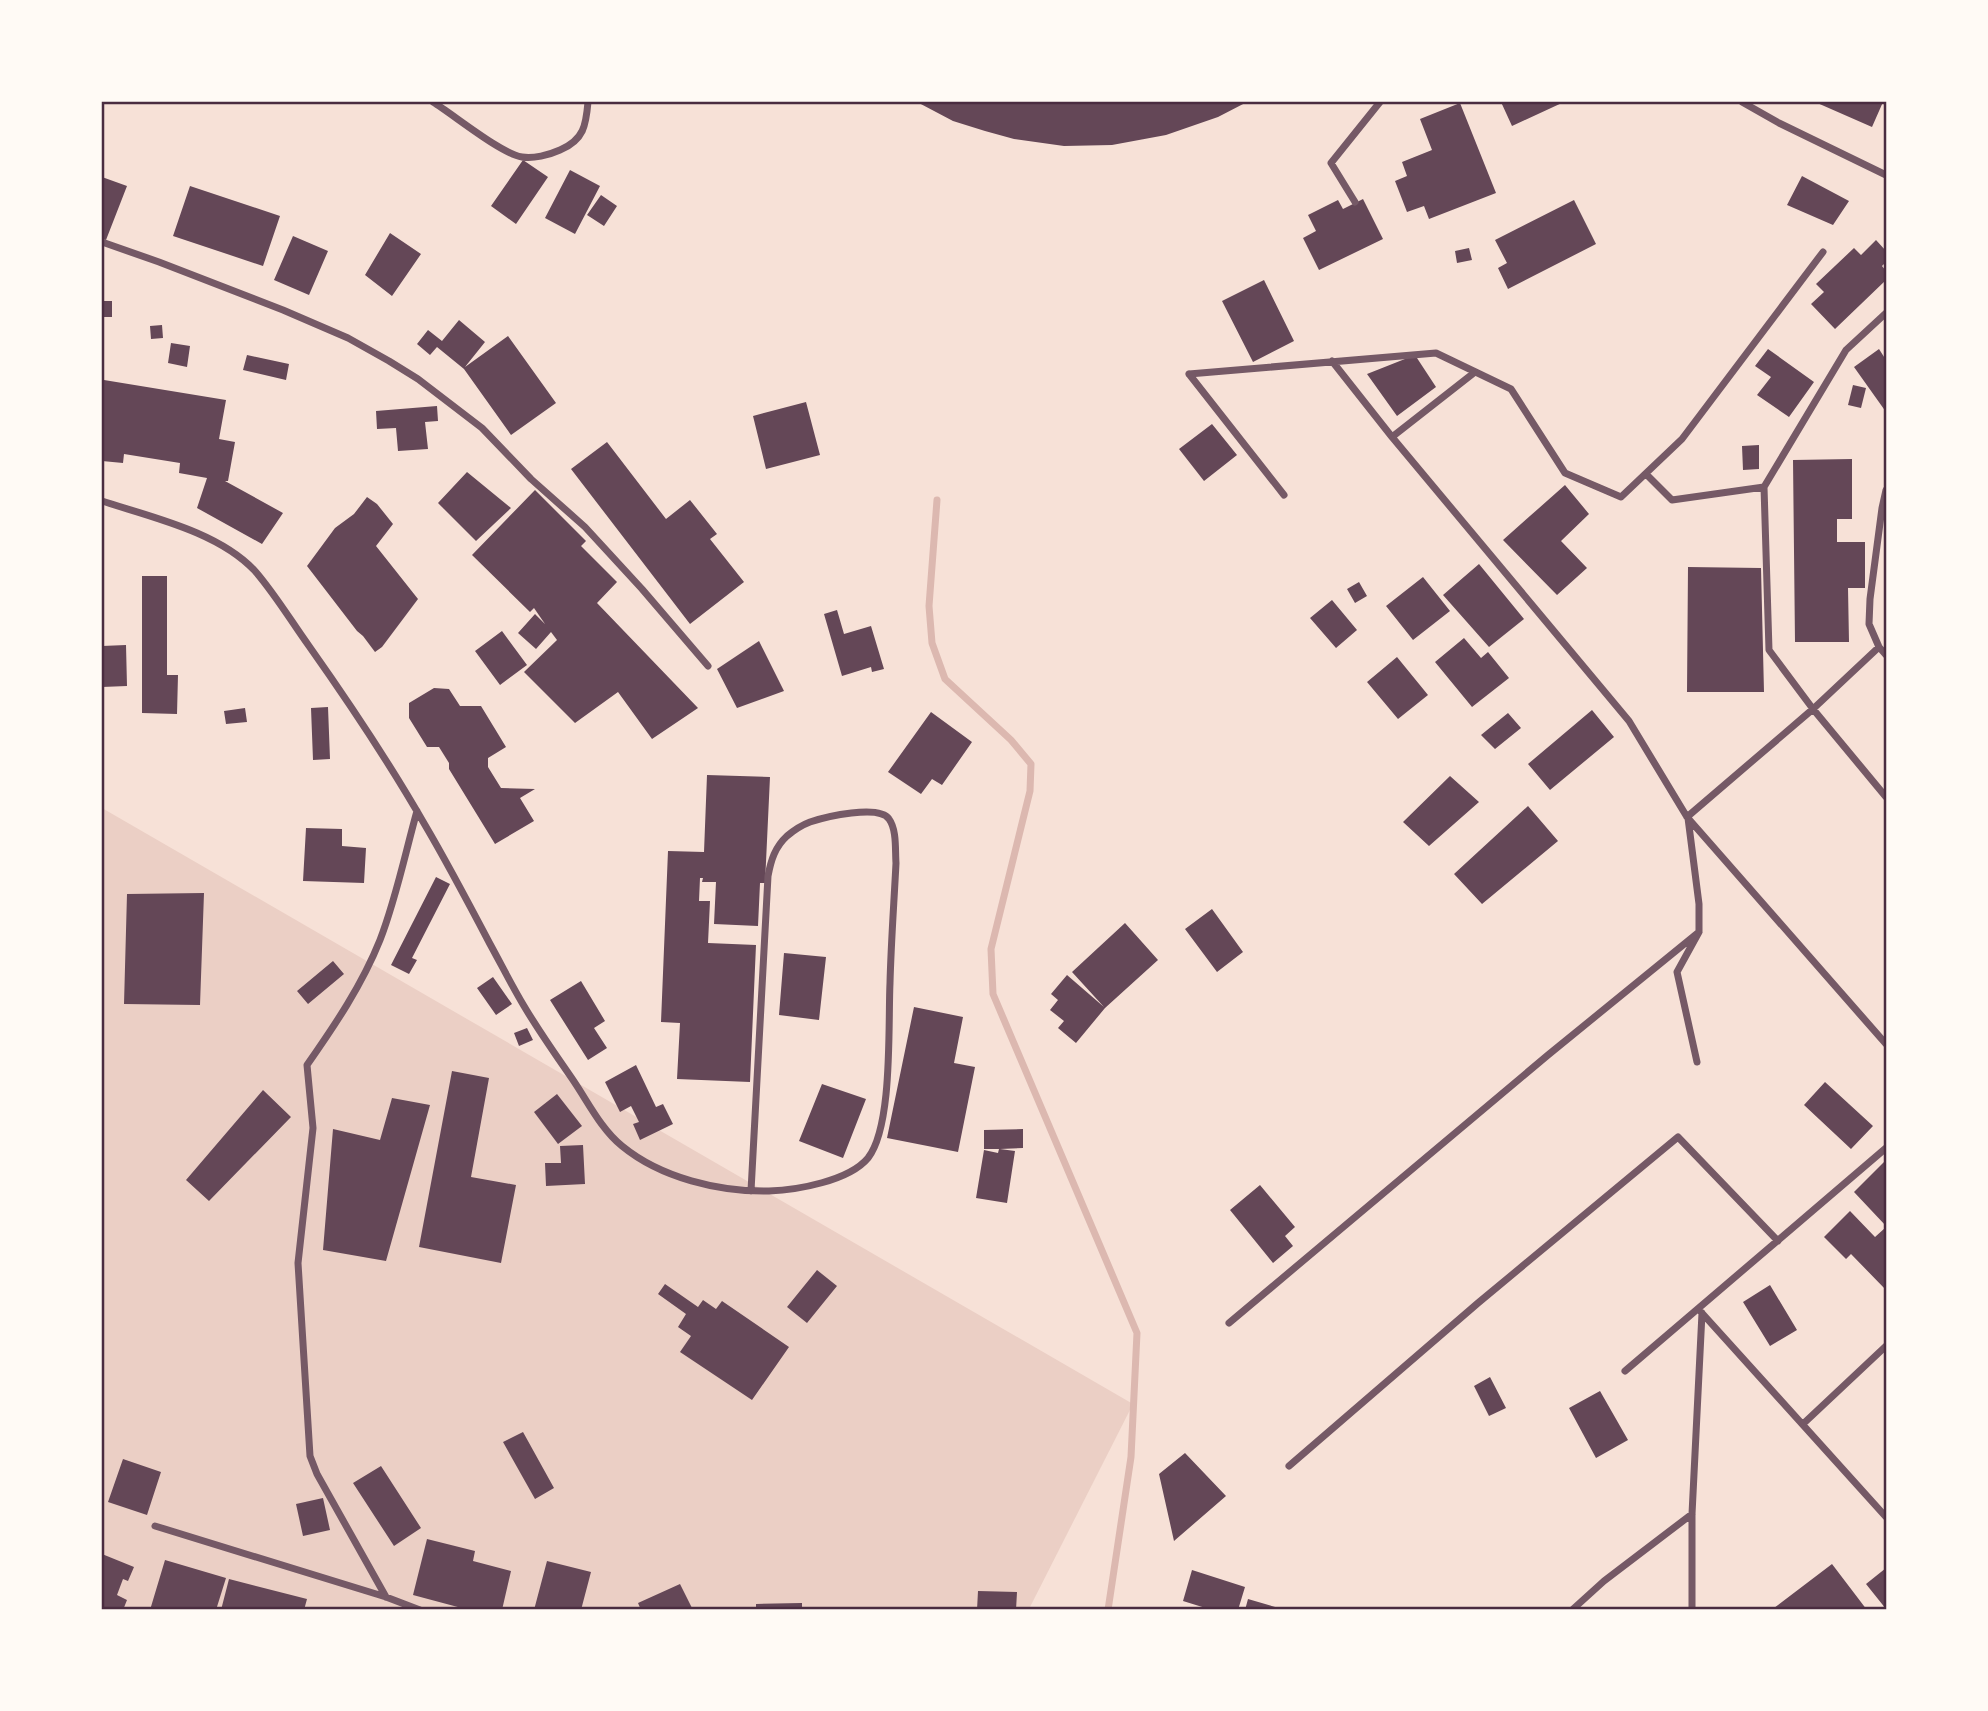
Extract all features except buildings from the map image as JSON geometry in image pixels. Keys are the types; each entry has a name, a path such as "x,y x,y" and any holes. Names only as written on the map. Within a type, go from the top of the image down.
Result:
{"street":[{"path":"433,102 507,151 525,157 554,153 575,142 584,128 588,102"},
{"path":"1355,202 1331,163 1380,102"},
{"path":"1742,102 1886,175"},
{"path":"102,242 348,338 418,379 482,428 531,479 585,527 708,666"},
{"path":"1284,495 1189,374 1436,353 1511,389 1565,473 1621,497 1682,439 1823,252"},
{"path":"1886,313 1846,350 1764,487 1769,650 1813,709 1886,797"},
{"path":"1332,361 1629,721 1687,817 1886,1044"},
{"path":"1392,437 1475,372"},
{"path":"1646,474 1672,500 1764,487"},
{"path":"1886,490 1870,599 1869,624 1879,647 1886,655"},
{"path":"102,501 216,541 234,552 268,587 327,671 417,811 524,1006 601,1122 618,1143 642,1161 699,1183 751,1191 803,1188 849,1172 867,1159 877,1141 881,1126 888,1066 896,863 889,819 883,814 870,811 810,822 787,836 772,859 768,876 751,1191"},
{"path":"1687,817 1813,709 1879,647"},
{"path":"386,1597 317,1474 310,1456 298,1263 313,1128 307,1065 347,1005 380,940 417,811"},
{"path":"1687,817 1699,904 1699,932 1677,972 1697,1062"},
{"path":"1229,1323 1699,932"},
{"path":"1290,1466 1478,1303 1678,1137 1778,1241"},
{"path":"1625,1371 1700,1311 1886,1148"},
{"path":"1700,1311 1886,1517"},
{"path":"1692,1609 1692,1514 1700,1311"},
{"path":"1803,1424 1886,1346"},
{"path":"1572,1609 1692,1514"},
{"path":"155,1525 420,1609"}],"shaded area":[{"path":"102,808 1133,1404 1029,1609 102,1609"}],"waterway":[{"path":"937,500 929,606 932,643 945,679 1011,740 1031,764 1030,791 991,949 993,994 1137,1333 1131,1457 1108,1610"}]}
